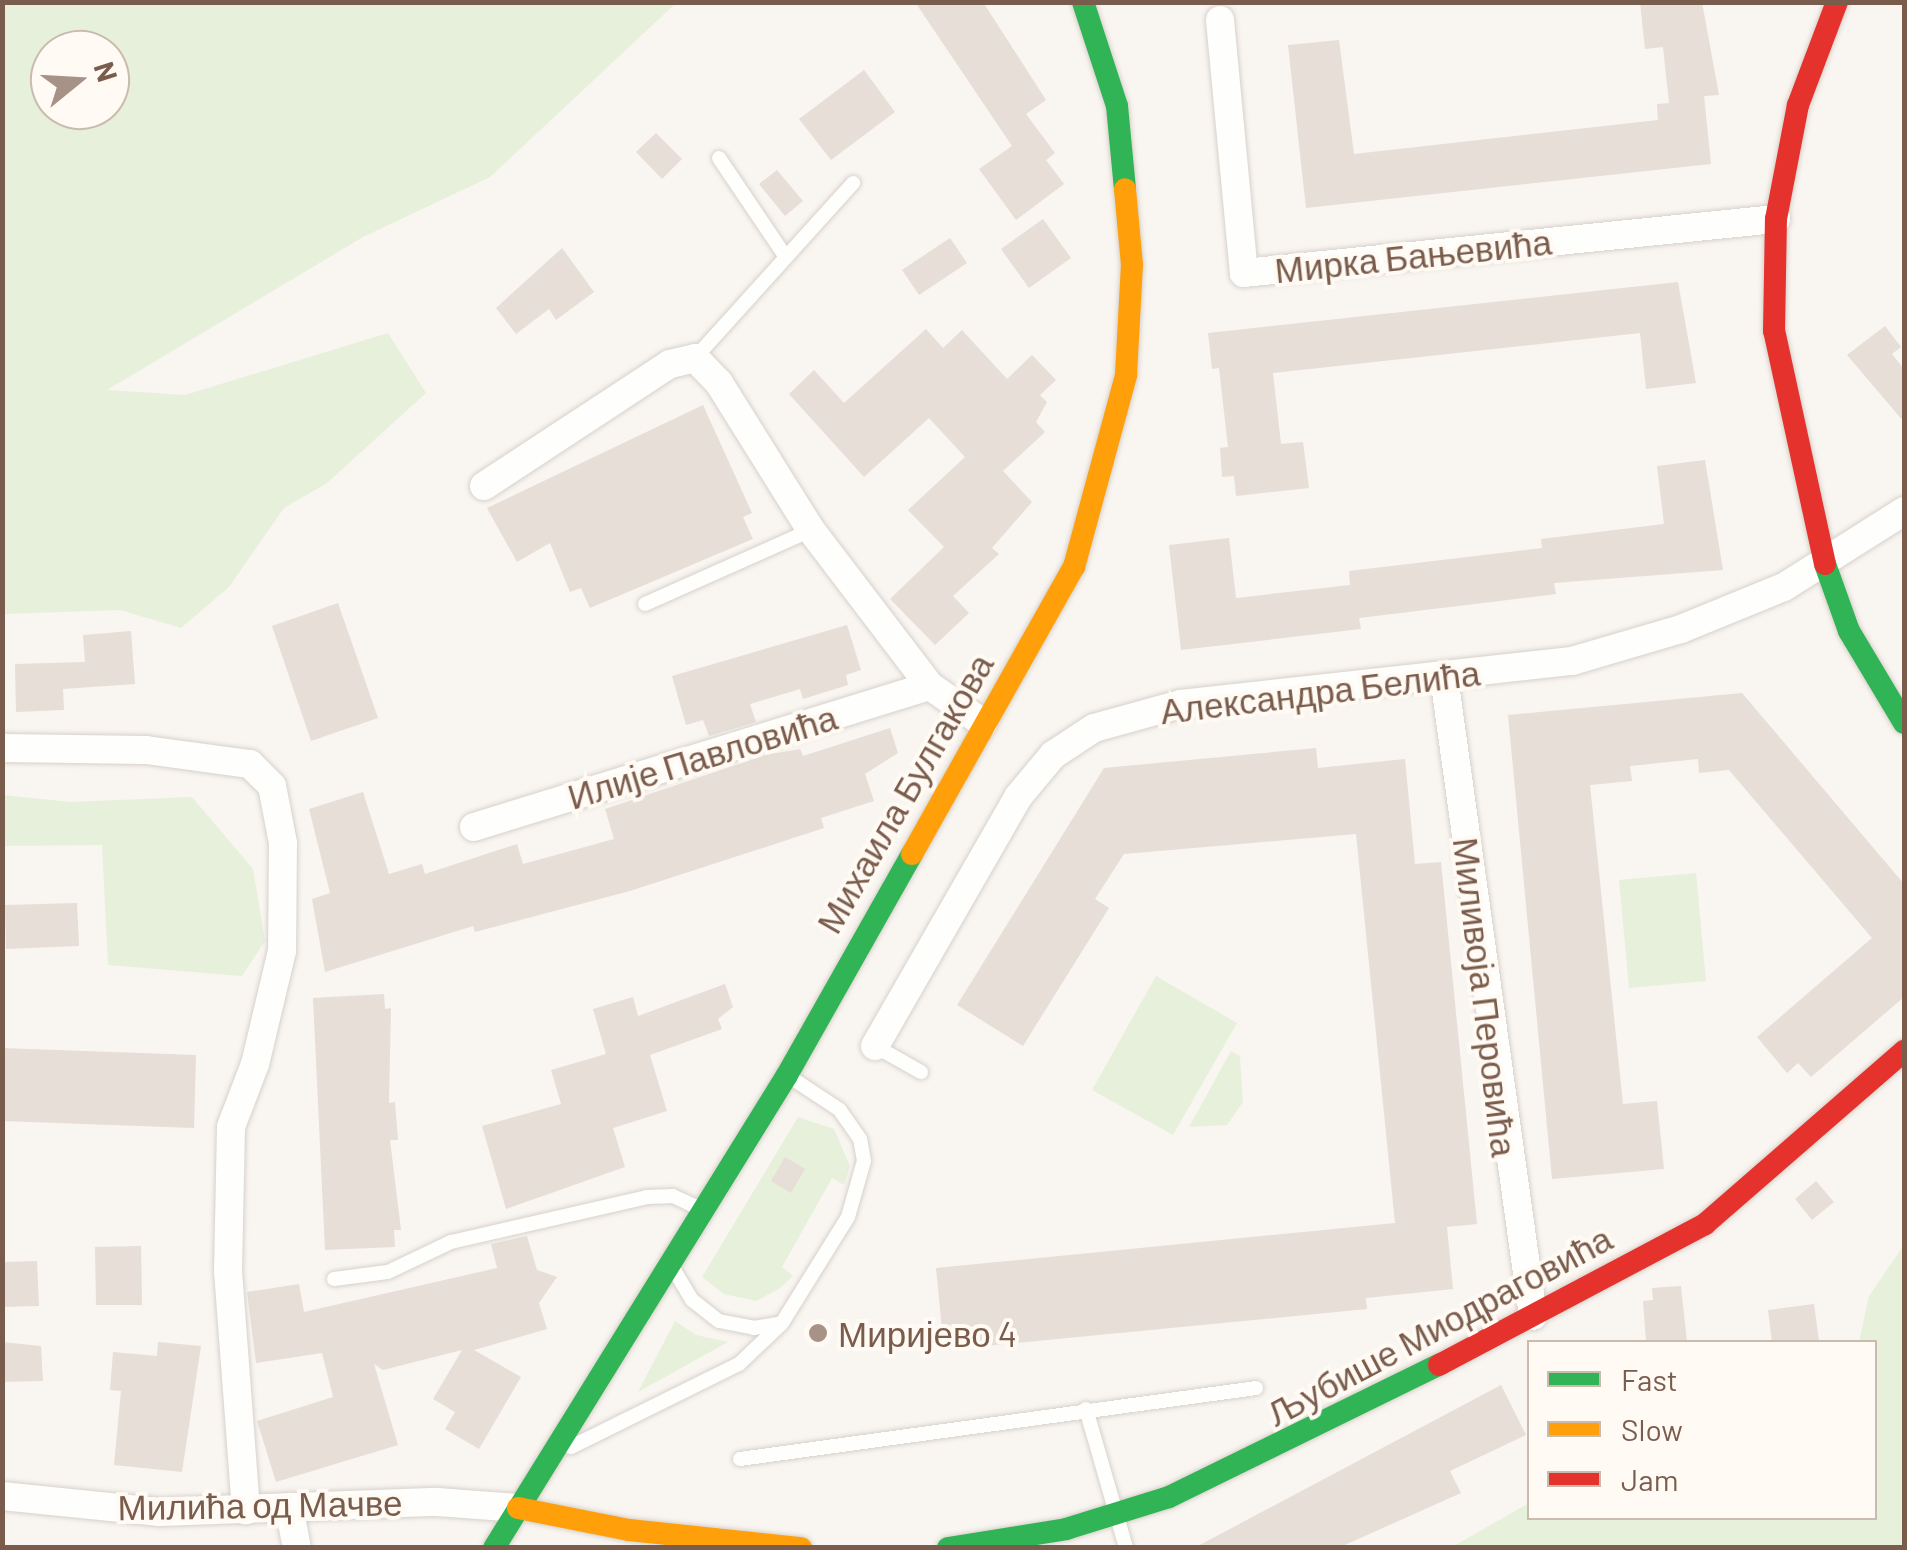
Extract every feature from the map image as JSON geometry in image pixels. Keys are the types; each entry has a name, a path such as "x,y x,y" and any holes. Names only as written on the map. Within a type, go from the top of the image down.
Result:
{"street":[{"name":"Михаила Булгакова","path":"494,1548 786,1075 1074,566 1110,452 1126,375 1129,191 1117,106 1084,2"},
{"path":"1837,2 1801,95 1776,219 1774,331 1825,566 1849,630 1904,723"},
{"name":"Мирка Бањевића","path":"1220,20 1244,273 1776,219"},
{"path":"484,486 670,364 695,358 720,383 811,530 930,686 982,723"},
{"name":"Александра Белића","path":"875,1046 998,827 1070,742 1121,717 1181,704 1572,661 1664,634 1825,566 1904,510"},
{"name":"Миливоја Перовића","path":"1444,677 1533,1316"},
{"name":"Илије Павловића","path":"474,826 930,686"},
{"path":"2,748 146,750 250,764 272,786 283,844 282,951 256,1064 230,1128 228,1271 246,1510"},
{"name":"Љубише Миодраговића","path":"948,1548 1113,1517 1285,1446 1717,1215 1904,1051"},
{"name":"Милића од Мачве","path":"2,1496 160,1512 437,1502 518,1508"},
{"path":"289,1507 297,1548"},
{"path":"518,1508 772,1547 801,1548"}],"lane":[{"path":"719,158 783,253"},
{"path":"695,358 783,253 853,183"},
{"path":"644,604 811,530"},
{"path":"875,1046 921,1072"},
{"path":"552,1456 739,1364 782,1323 848,1218 864,1161 860,1138 840,1110 786,1075"},
{"path":"334,1279 388,1272 451,1242 647,1197 673,1196 702,1209"},
{"path":"671,1264 692,1300 719,1321 754,1328 782,1323"},
{"path":"740,1459 1256,1388"},
{"path":"1086,1409 1113,1517 1126,1548"}],"green space":[{"path":"2,3 676,3 490,177 363,237 107,390 185,395 388,333 426,393 327,483 284,508 229,587 181,628 120,610 3,614"},
{"path":"3,795 71,802 192,797 253,869 265,941 242,976 108,965 102,845 3,846"},
{"path":"1696,873 1706,981 1629,988 1619,880"},
{"path":"1156,976 1237,1023 1173,1135 1092,1090"},
{"path":"1231,1051 1240,1056 1243,1102 1227,1125 1189,1127"},
{"path":"798,1117 834,1129 850,1166 844,1185 832,1178 782,1267 793,1276 779,1289 756,1301 724,1294 702,1277"},
{"path":"1904,1245 1904,1547 1452,1547 1527,1504 1527,1520 1877,1520 1877,1340 1859,1340 1869,1296"},
{"path":"675,1321 696,1335 728,1342 638,1392"}],"building":[{"path":"915,2 983,2 1046,100 1026,114 1055,153 1046,160 1064,184 1016,220 979,169 1012,146"},
{"path":"1640,2 1702,2 1719,95 1704,96 1711,164 1306,208 1288,45 1339,40 1354,154 1658,120 1657,104 1669,103 1663,47 1645,49"},
{"path":"864,70 895,112 831,160 799,119"},
{"path":"656,133 682,159 662,179 636,152"},
{"path":"777,170 803,201 785,216 759,184"},
{"path":"1043,219 1071,258 1029,288 1001,249"},
{"path":"950,238 967,263 919,295 902,270"},
{"path":"562,248 594,292 556,320 549,309 516,334 496,308"},
{"path":"1678,282 1696,383 1646,389 1640,333 1273,373 1281,444 1303,442 1309,488 1236,496 1234,476 1222,477 1220,448 1228,447 1219,368 1212,369 1208,333"},
{"path":"1885,326 1901,347 1892,354 1904,369 1904,422 1847,355"},
{"path":"926,329 943,348 962,330 1007,379 1032,355 1056,380 1040,395 1047,402 1036,422 1045,432 1003,471 1032,502 992,548 999,554 953,596 969,613 935,645 890,599 944,547 908,510 965,457 929,418 864,477 789,394 814,370 844,403"},
{"path":"703,405 752,513 743,517 753,539 590,608 581,588 570,592 550,543 517,562 487,508"},
{"path":"1705,460 1723,570 1554,583 1556,594 1359,618 1361,629 1181,650 1169,545 1229,538 1236,598 1350,585 1349,571 1542,548 1541,539 1664,524 1657,466"},
{"path":"338,603 378,718 311,741 272,626"},
{"path":"847,625 861,670 846,675 848,685 803,699 800,689 750,704 756,722 709,736 703,720 686,725 672,676"},
{"path":"131,631 135,684 63,689 64,710 16,712 15,664 85,662 83,635"},
{"path":"1742,693 1904,884 1904,997 1811,1077 1798,1063 1787,1073 1757,1037 1872,938 1729,770 1699,773 1698,759 1630,766 1632,781 1590,785 1623,1104 1657,1101 1664,1169 1552,1179 1508,715"},
{"path":"890,728 898,753 865,774 874,801 821,818 824,828 630,891 475,932 473,926 325,972 312,899 330,893 309,809 363,792 389,874 422,864 425,874 517,844 523,864 614,839 605,809 766,755 800,749 803,756"},
{"path":"1316,748 1318,768 1405,759 1415,864 1441,862 1477,1224 1447,1227 1453,1289 1366,1298 1367,1309 944,1350 936,1268 1395,1223 1356,834 1124,854 1095,899 1109,908 1023,1046 957,1005 1104,768"},
{"path":"77,903 79,946 6,949 5,905"},
{"path":"725,984 733,1007 718,1019 722,1029 650,1055 667,1111 613,1128 625,1167 506,1209 482,1126 561,1104 551,1070 606,1054 593,1009 633,997 638,1016"},
{"path":"384,994 385,1009 391,1008 389,1103 395,1102 398,1140 390,1140 401,1230 394,1230 395,1247 325,1250 313,998"},
{"path":"2,1048 196,1055 194,1128 2,1121"},
{"path":"785,1157 805,1169 791,1193 771,1181"},
{"path":"1816,1181 1834,1202 1812,1220 1795,1199"},
{"path":"527,1236 537,1270 557,1277 539,1303 547,1329 474,1350 521,1377 479,1449 445,1429 455,1412 433,1399 462,1350 383,1370 374,1364 398,1445 276,1482 257,1421 333,1397 322,1353 256,1363 247,1292 299,1284 304,1312 497,1268 491,1244"},
{"path":"141,1246 142,1305 96,1305 95,1247"},
{"path":"37,1261 39,1306 2,1307 2,1262"},
{"path":"1681,1286 1687,1340 1646,1340 1643,1301 1653,1300 1652,1288"},
{"path":"1814,1304 1819,1340 1772,1340 1768,1310"},
{"path":"2,1342 41,1346 43,1381 2,1382"},
{"path":"158,1342 201,1346 182,1472 114,1465 121,1391 110,1390 113,1352 157,1356"},
{"path":"1501,1385 1526,1435 1450,1471 1461,1493 1338,1548 1194,1548"}],"traffic: fast":[{"path":"1083,2 1117,106 1125,189"},
{"path":"1825,564 1849,631 1904,723"},
{"path":"494,1548 787,1075 912,854"},
{"path":"948,1548 1066,1529 1169,1497 1439,1365"}],"traffic: slow":[{"path":"912,854 1074,567 1126,375 1132,265 1125,189"},
{"path":"518,1508 629,1530 801,1548"}],"traffic: jam":[{"path":"1825,564 1774,331 1776,219 1798,105 1837,2"},
{"path":"1439,1365 1705,1224 1904,1051"}],"place":[{"name":"Миријево 4","path":"818,1333"}]}
